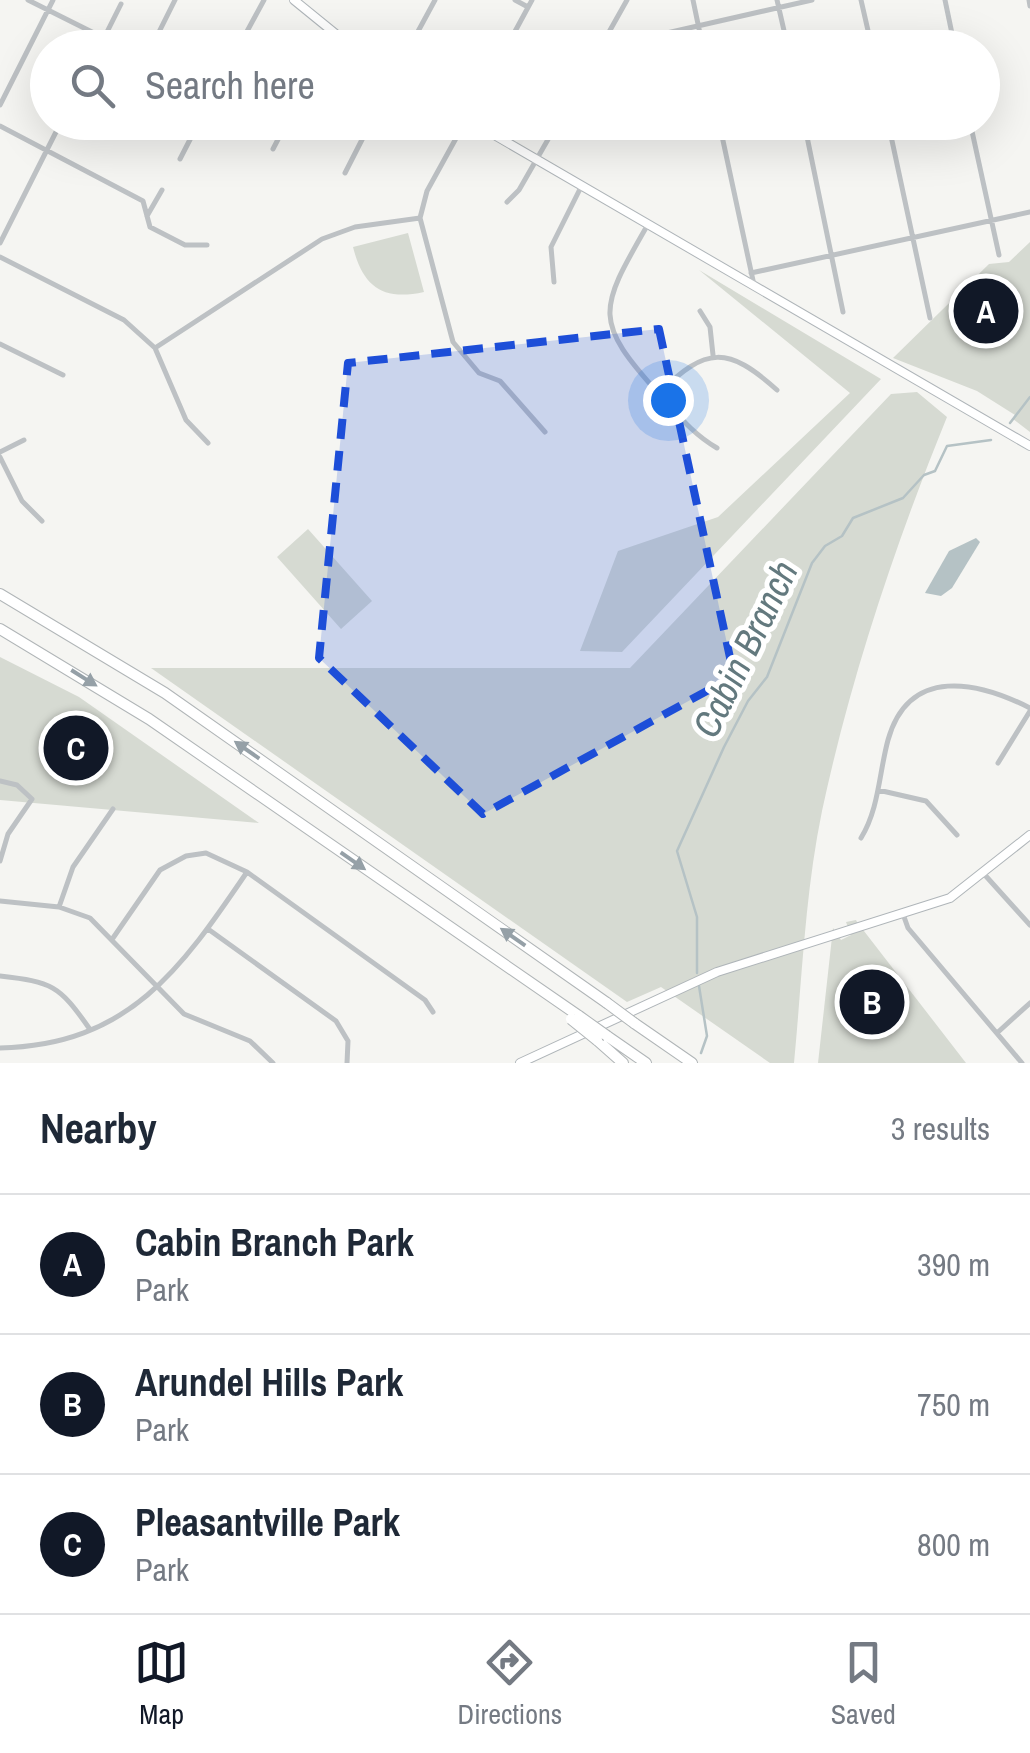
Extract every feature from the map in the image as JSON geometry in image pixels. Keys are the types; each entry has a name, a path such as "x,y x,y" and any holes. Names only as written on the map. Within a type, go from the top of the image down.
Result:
{"highway":[{"path":"0,594 165,693 692,1063"},
{"path":"0,629 149,719 602,1038 646,1063"},
{"path":"602,1038 622,1063"}],"main road":[{"path":"294,0 330,30"},
{"path":"502,140 1030,446"},
{"path":"520,1063 717,972 950,898 1030,835"}],"street":[{"path":"28,0 88,30"},
{"path":"38,30 54,0"},
{"path":"159,30 175,0"},
{"path":"248,30 264,0"},
{"path":"420,30 436,0"},
{"path":"515,0 528,7"},
{"path":"516,30 532,0"},
{"path":"610,30 627,0"},
{"path":"693,0 699,30"},
{"path":"677,30 778,4 812,0"},
{"path":"862,0 868,30"},
{"path":"944,0 950,30"},
{"path":"108,30 122,4"},
{"path":"778,4 784,30"},
{"path":"0,105 30,46"},
{"path":"0,126 142,201 150,226 185,245 206,245"},
{"path":"0,243 52,140"},
{"path":"180,158 190,140"},
{"path":"274,149 278,140"},
{"path":"346,174 362,140"},
{"path":"455,140 427,191 420,218 453,342 480,373 500,381 545,432"},
{"path":"507,202 519,190 548,140"},
{"path":"723,140 754,284"},
{"path":"808,140 843,312"},
{"path":"892,140 930,318"},
{"path":"974,140 999,254"},
{"path":"554,282 551,247 581,187"},
{"path":"147,216 162,190"},
{"path":"752,273 1030,212"},
{"path":"155,348 322,239 355,227 420,218"},
{"path":"647,226 614,284 610,324 631,366 695,436 717,448"},
{"path":"0,257 124,320 155,348 186,420 208,443"},
{"path":"700,311 710,328 714,355"},
{"path":"0,344 62,375"},
{"path":"658,393 694,362 714,355 746,363 777,390"},
{"path":"24,440 0,455 22,501 42,521"},
{"path":"861,838 870,823 892,728 919,697 940,687 970,684 994,689 1030,710 1009,752 998,763"},
{"path":"0,781 21,788 32,799 8,834 0,861"},
{"path":"878,790 926,802 956,835"},
{"path":"59,907 73,867 113,810"},
{"path":"114,938 160,870 186,856 206,853 247,872 419,996 433,1012"},
{"path":"0,1048 43,1045 122,1014 158,990 208,929 247,872"},
{"path":"984,874 1030,924"},
{"path":"0,901 59,907 90,918 114,938 184,1014 250,1042 273,1063"},
{"path":"903,914 908,928 1022,1063"},
{"path":"208,929 336,1021 348,1041 347,1063"},
{"path":"0,976 53,984 66,994 89,1028"},
{"path":"997,1033 1030,1003"}],"highlighted area":[{"path":"659,329 734,676 483,814 319,658 348,363"}],"shaded area":[{"path":"408,233 424,292 397,294 377,288 363,272 353,247"},
{"path":"1030,242 1030,432 1013,419 1015,415 977,391 893,358 989,264 1009,262"},
{"path":"699,270 881,379 622,652 580,651 618,551 718,517 850,393"},
{"path":"917,392 947,417 876,611 846,710 822,811 812,873 794,1063 770,1063 661,987 627,1002 151,668 630,668 891,394"},
{"path":"308,529 372,601 341,629 277,557"},
{"path":"976,538 980,542 952,588 941,596 925,593 949,551"},
{"path":"0,657 79,697 259,823 0,800"},
{"path":"856,920 966,1063 818,1063 833,928 841,940 851,935 846,922"}],"waterway":[{"name":"Cabin Branch","path":"1010,423 1030,397"},
{"name":"Cabin Branch","path":"697,973 697,917 677,851 724,747 748,701 767,677 812,563 825,546 842,536 853,518 903,498 924,475 935,471 947,446 991,440"},
{"name":"Cabin Branch","path":"699,986 707,1036 701,1053"}],"place":[{"name":"Cabin Branch Park","path":"986,311"},
{"name":"Pleasantville Park","path":"76,748"},
{"name":"Arundel Hills Park","path":"872,1002"}]}
